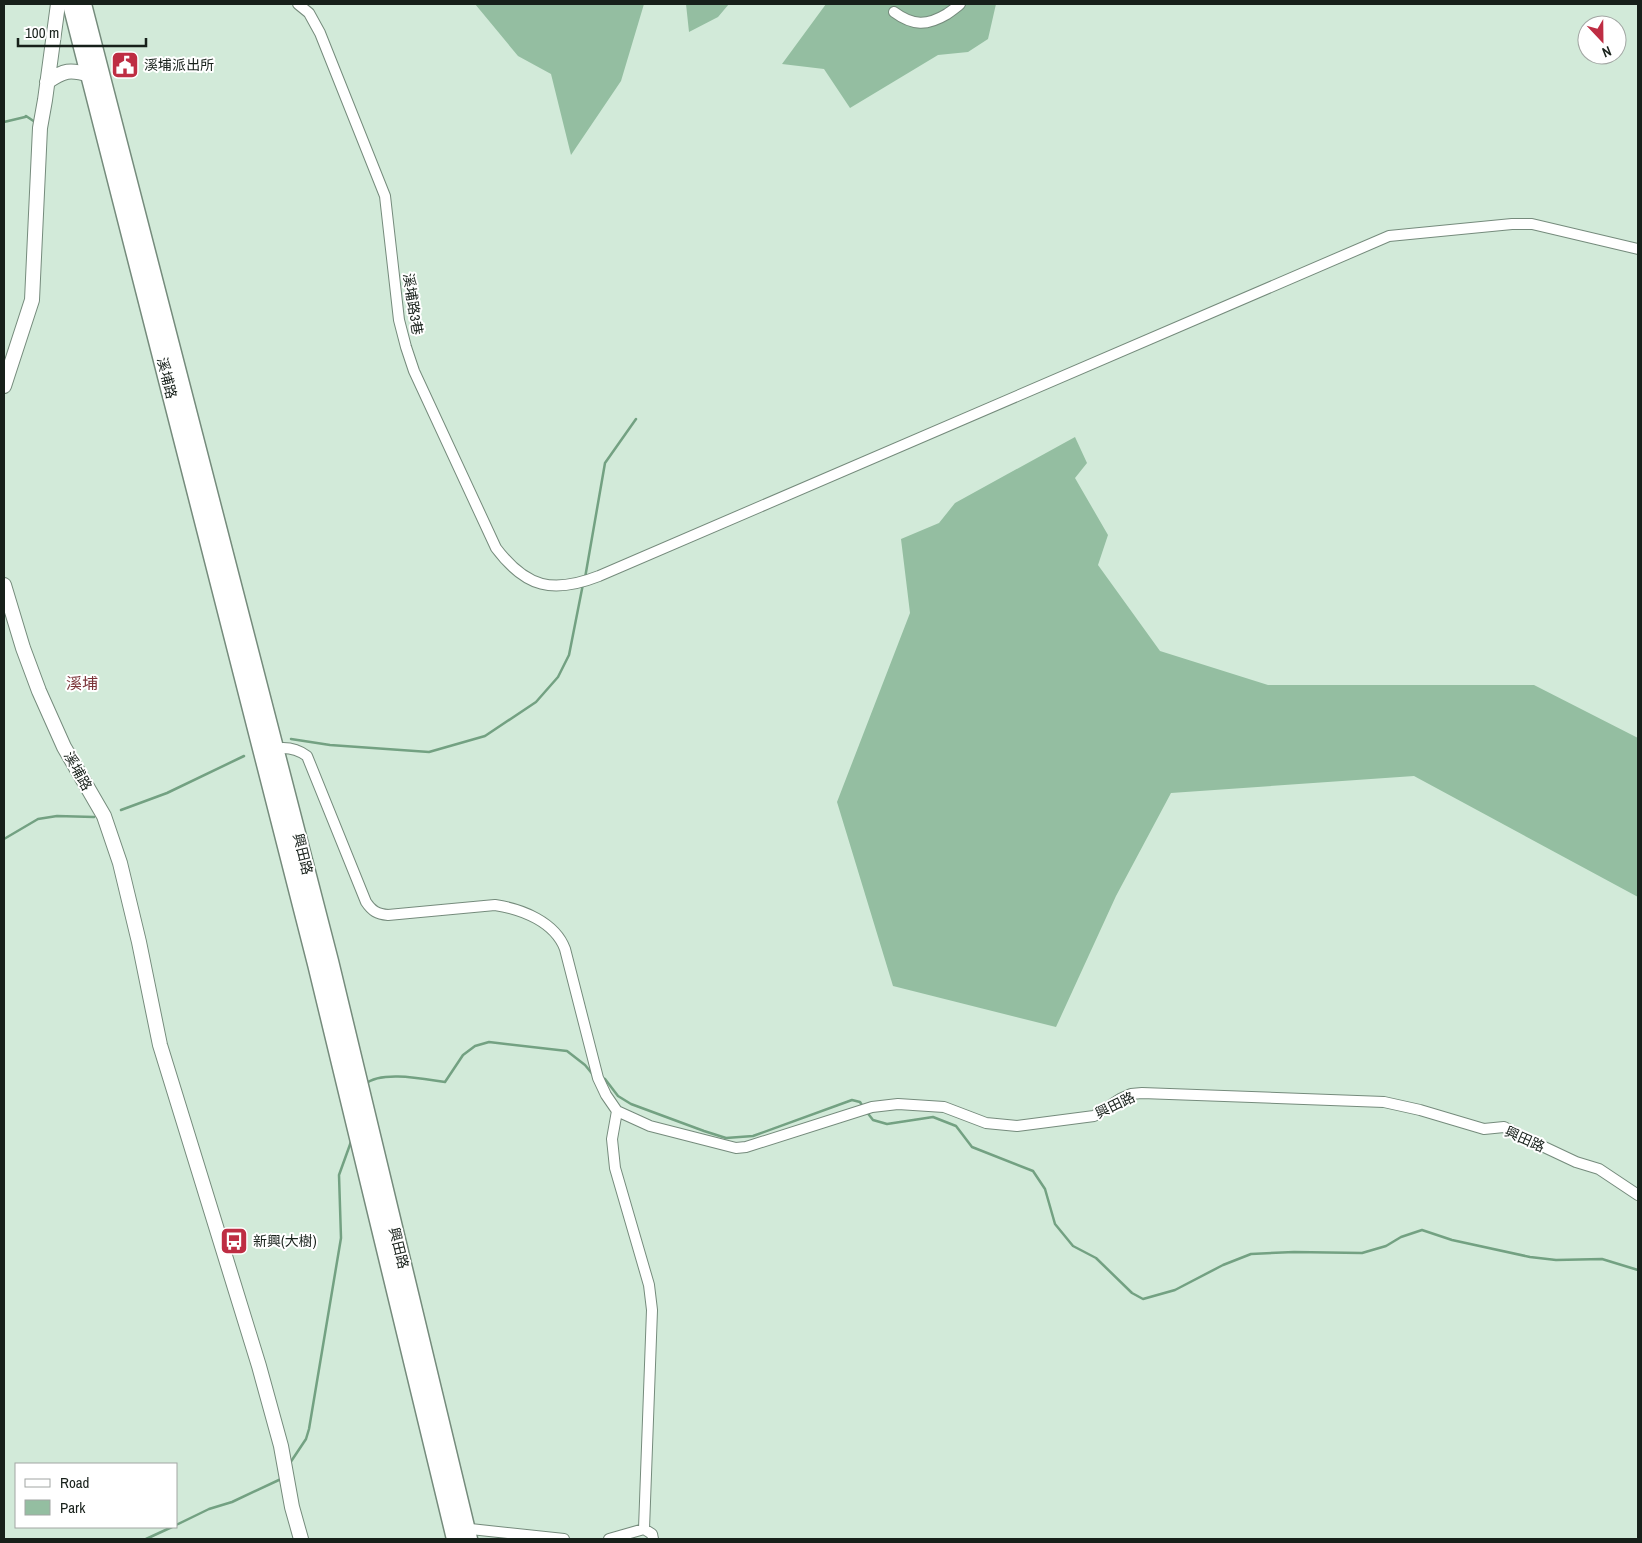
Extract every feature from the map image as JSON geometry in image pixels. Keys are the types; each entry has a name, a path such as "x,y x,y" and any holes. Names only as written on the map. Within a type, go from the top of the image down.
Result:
{"main road":[{"name":"溪埔路","path":"71,4 269,750"},
{"name":"溪埔路","path":"83,4 269,750"},
{"name":"興田路","path":"269,750 330,961 461,1534"}],"street":[{"path":"4,386 32,300 40,128 58,4"},
{"name":"溪埔路3巷","path":"298,4 309,13 320,33 380,180 386,206 399,320 414,371 496,548 509,565 524,576 542,584 558,586 589,580 1389,236 1512,224 1532,224 1638,249"},
{"path":"894,12 905,20 923,24 939,18 960,4"},
{"path":"47,82 59,74 70,70 90,75"},
{"name":"溪埔路","path":"4,585 22,648 39,691 69,755 104,816 120,863 139,942 160,1045 259,1366 281,1446 292,1507 301,1539"},
{"path":"269,750 293,748 307,756 370,909 378,914 388,915 495,905 509,907 536,918 562,939 598,1078 606,1096 617,1111 612,1139 615,1168 650,1284 652,1310 644,1529"},
{"name":"興田路","path":"617,1111 650,1126 736,1148 746,1147 872,1106 898,1104 944,1107 986,1123 1017,1126 1094,1116 1120,1099 1131,1094 1142,1093 1384,1102 1420,1110 1484,1129 1504,1127 1576,1162 1599,1169 1638,1195"},
{"path":"609,1539 644,1529 652,1534 654,1539"},
{"name":"興田路","path":"461,1534 564,1539"}],"green space":[{"path":"475,4 644,4 621,81 571,155 551,74 518,56"},
{"path":"686,4 729,4 718,17 689,32"},
{"path":"826,4 996,4 988,39 968,52 938,55 850,108 824,69 782,64"},
{"path":"1075,437 1087,463 1075,478 1108,535 1098,565 1160,651 1268,685 1534,685 1638,738 1638,897 1414,776 1171,793 1116,896 1056,1027 893,986 837,802 910,613 901,539 939,523 955,503"}],"waterway":[{"path":"4,122 26,116 35,122"},
{"path":"585,578 605,463 636,419"},
{"path":"291,739 330,745 429,752 485,736 536,702 558,677 569,655 583,584"},
{"path":"121,810 167,793 244,756"},
{"path":"4,839 38,819 57,816 94,817"},
{"path":"365,1084 382,1077 392,1076 445,1082 463,1055 475,1046 489,1042 567,1051 585,1065 594,1076"},
{"path":"602,1078 605,1079 618,1096 631,1104 726,1138 753,1136 852,1100 860,1102 863,1107"},
{"path":"866,1111 873,1120 887,1124 933,1117 956,1126 972,1147 1033,1171 1045,1189 1055,1224 1073,1246 1096,1258 1132,1293 1143,1299 1175,1290 1223,1265 1251,1254 1294,1252 1362,1253 1386,1246 1401,1237 1422,1230 1452,1240 1530,1257 1556,1260 1602,1259 1638,1270"},
{"path":"290,1463 306,1439 309,1429 341,1238 339,1175 352,1139"},
{"path":"178,1524 281,1479"},
{"path":"146,1539 170,1528"}],"place":[{"name":"溪埔派出所","path":"125,65"},
{"name":"新興(大樹)","path":"234,1241"}],"district":[{"name":"溪埔","path":"82,683"}]}
